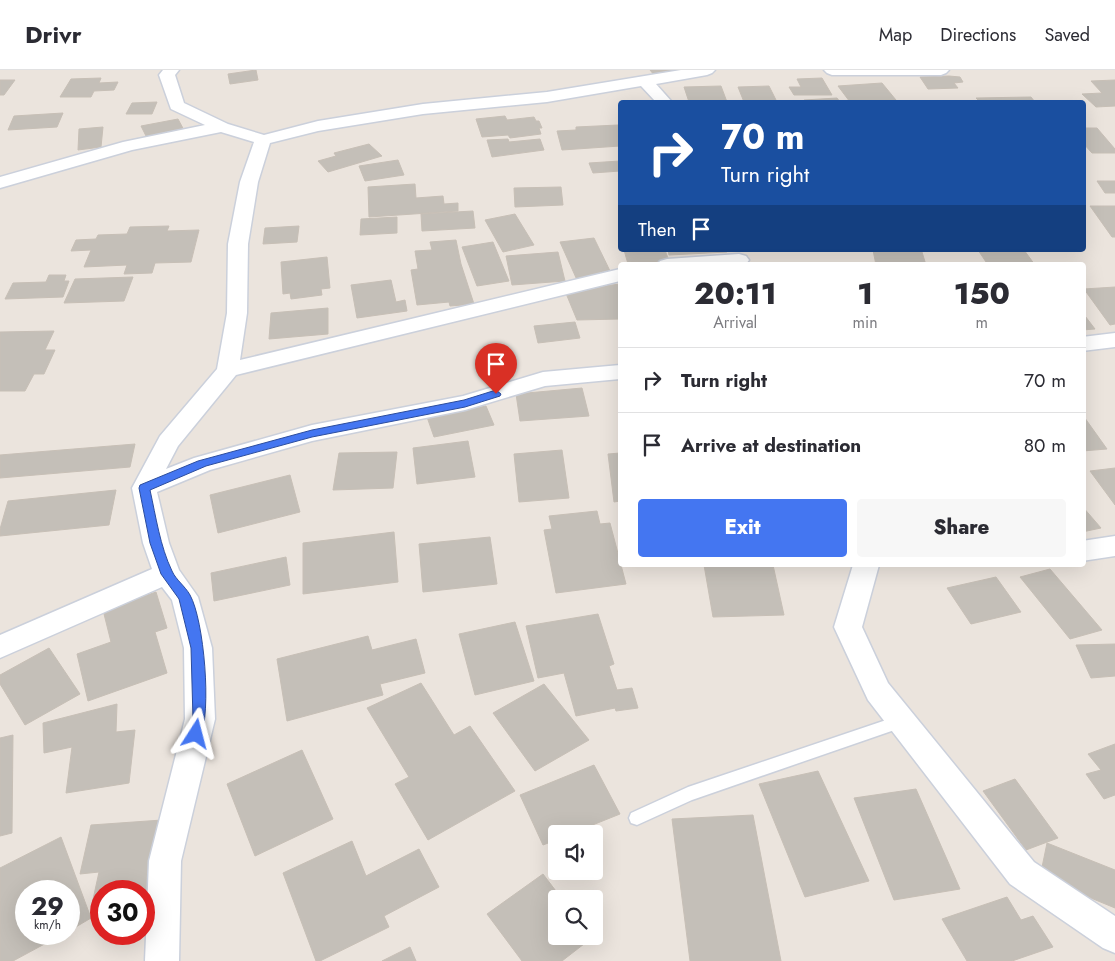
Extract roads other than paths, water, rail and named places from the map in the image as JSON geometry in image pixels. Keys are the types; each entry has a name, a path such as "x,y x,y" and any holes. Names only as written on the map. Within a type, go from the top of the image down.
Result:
{"street":[{"path":"171,70 167,74 177,106 222,128 263,140 318,126 423,109 547,97 707,70"},
{"path":"832,70 941,70"},
{"path":"645,81 662,100"},
{"path":"0,183 129,146 222,128"},
{"path":"162,961 165,861 200,719 198,648 185,597 167,574 156,543 144,488 168,442 228,370 237,313 238,244 249,182 263,140"},
{"path":"698,262 739,258"},
{"path":"228,370 618,275"},
{"path":"1086,344 1115,340"},
{"path":"144,488 202,464 312,433 465,403 543,380 618,372"},
{"path":"1086,550 1115,546"},
{"path":"865,567 848,627 878,691 1022,873 1115,936"},
{"path":"0,647 167,574"}],"lane":[{"path":"637,818 688,794 901,721"}]}
